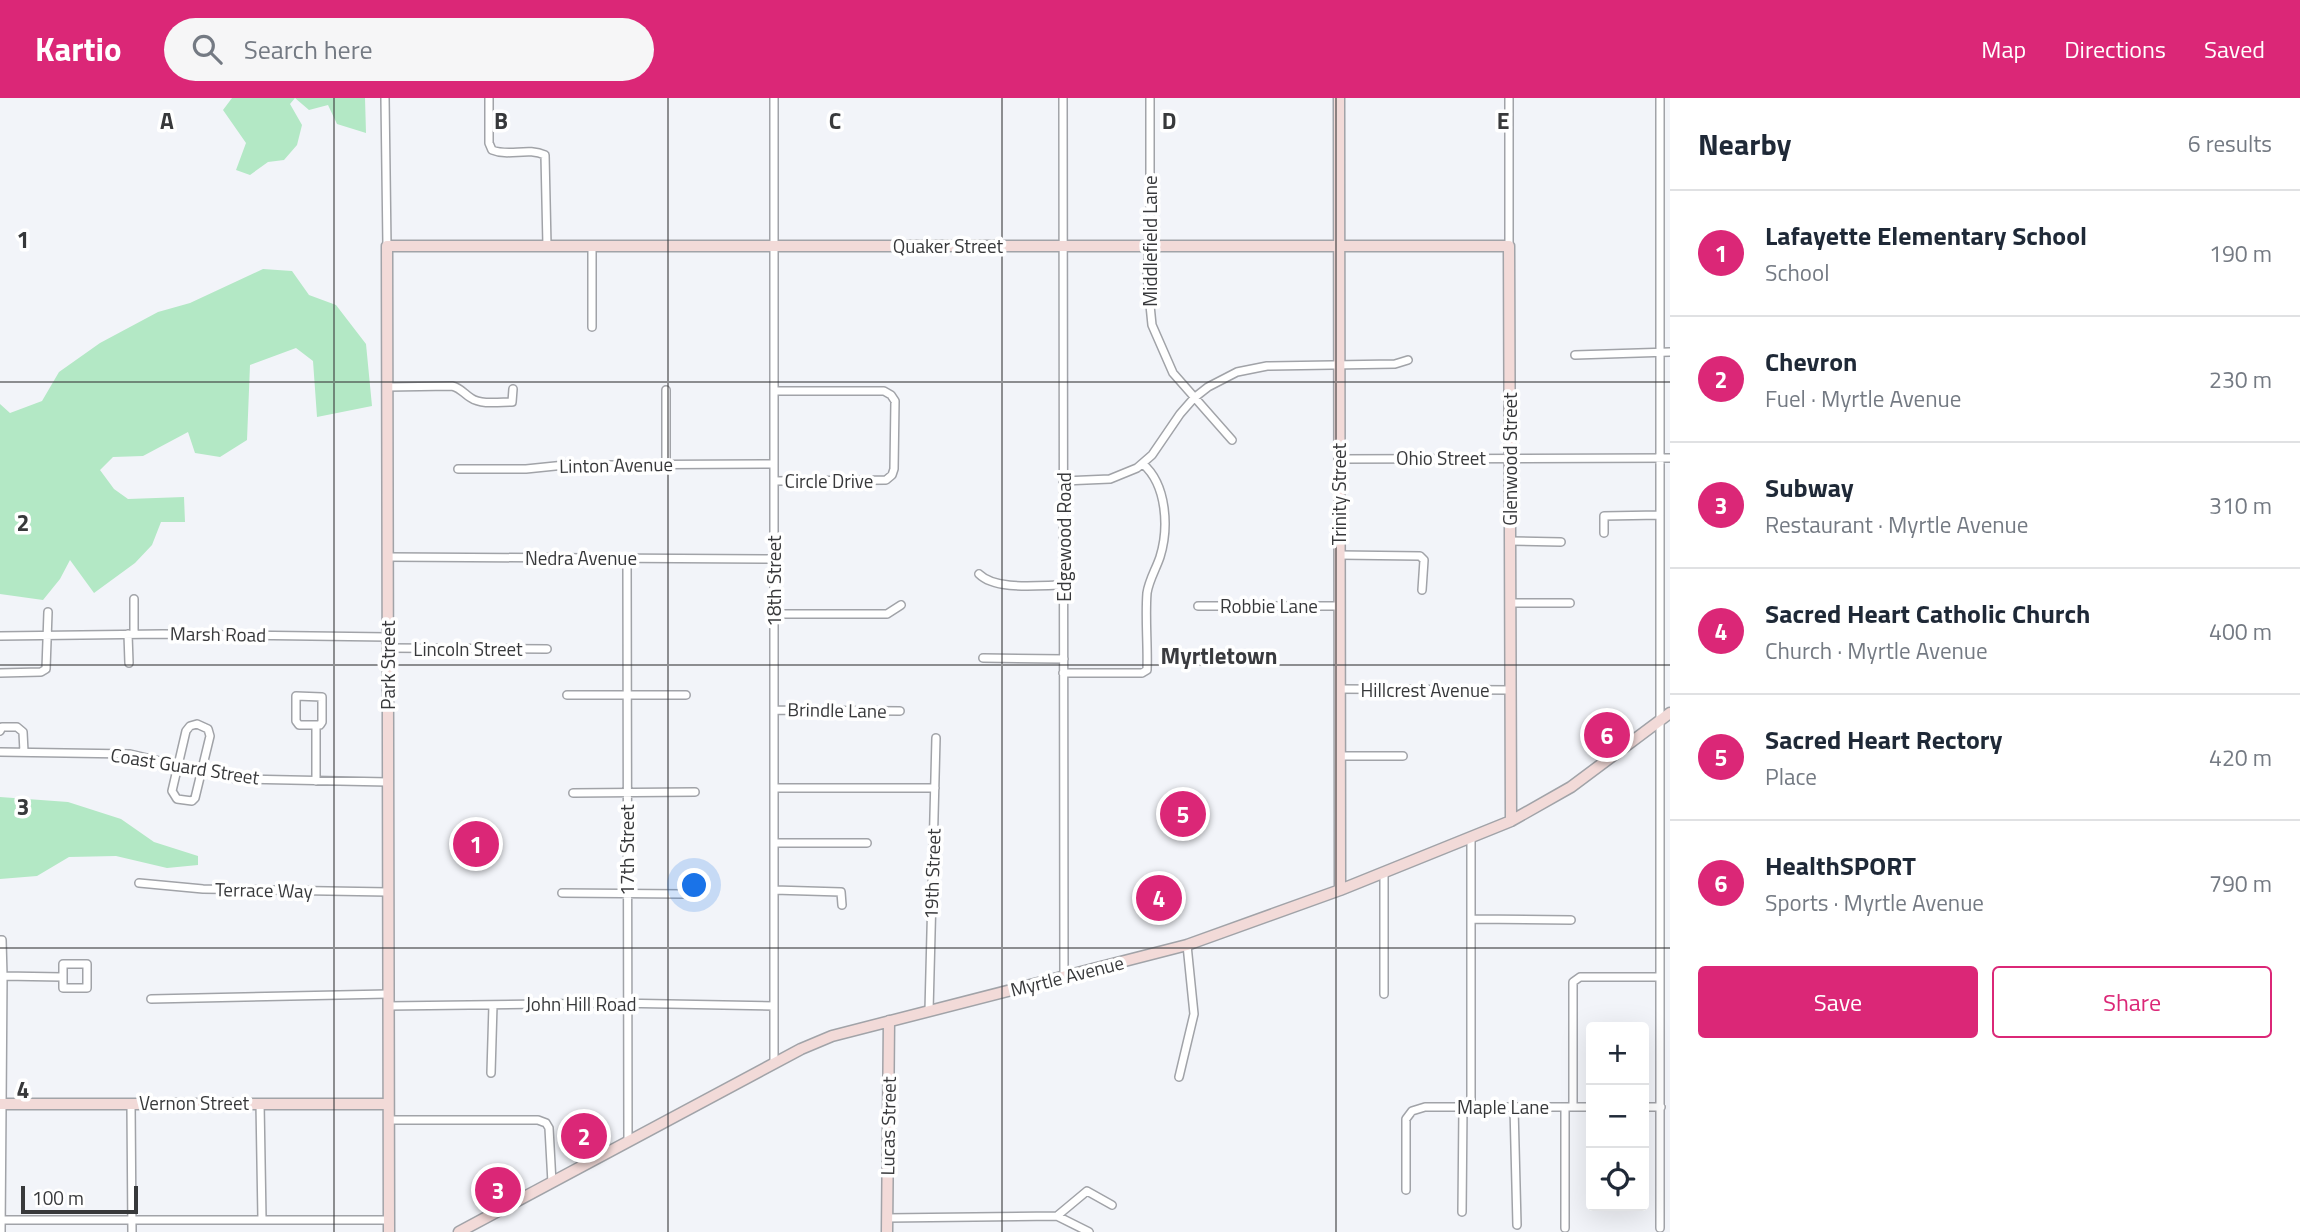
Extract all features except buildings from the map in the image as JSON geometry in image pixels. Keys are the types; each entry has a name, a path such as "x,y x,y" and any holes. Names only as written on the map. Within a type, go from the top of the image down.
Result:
{"street":[{"name":"Park Street","path":"385,98 390,1232"},
{"path":"489,98 489,143 492,150 498,153 537,152 545,155 547,246"},
{"name":"18th Street","path":"774,98 774,1064"},
{"name":"Edgewood Road","path":"1063,98 1064,977"},
{"name":"Middlefield Lane","path":"1150,98 1147,284 1152,325 1168,365 1232,440"},
{"name":"Trinity Street","path":"1339,98 1340,890"},
{"name":"Glenwood Street","path":"1509,98 1511,821"},
{"path":"1660,98 1660,1228"},
{"name":"Quaker Street","path":"387,246 1509,246"},
{"path":"592,246 593,327"},
{"path":"1660,249 1670,249"},
{"path":"1575,355 1670,352"},
{"path":"1063,481 1110,479 1125,475 1152,456 1194,398 1224,378 1247,369 1267,366 1395,364 1408,360"},
{"path":"387,387 452,386 460,388 473,400 496,402 512,402 513,388"},
{"path":"666,390 666,464"},
{"name":"Circle Drive","path":"774,391 884,391 895,401 894,469 886,480 774,481"},
{"name":"Ohio Street","path":"1339,458 1670,458"},
{"name":"Linton Avenue","path":"458,469 774,464"},
{"path":"1063,673 1145,672 1148,588 1160,556 1164,520 1163,501 1157,484 1143,464"},
{"path":"1604,533 1604,516 1660,515"},
{"path":"1510,541 1561,541"},
{"path":"1339,555 1420,556 1424,560 1422,590"},
{"name":"Nedra Avenue","path":"388,557 774,559"},
{"name":"17th Street","path":"627,559 628,1141"},
{"path":"979,573 986,580 998,584 1064,586"},
{"path":"128,663 134,599"},
{"path":"1511,603 1570,603"},
{"path":"774,614 887,614 901,605"},
{"name":"Robbie Lane","path":"1198,606 1340,606"},
{"path":"0,673 44,671 47,666 48,612"},
{"name":"Marsh Road","path":"48,636 131,634 388,637"},
{"path":"0,636 48,636"},
{"name":"Lincoln Street","path":"388,648 547,649"},
{"path":"983,658 1064,659"},
{"name":"Hillcrest Avenue","path":"1340,689 1511,690"},
{"path":"567,695 686,695"},
{"path":"296,696 322,697 322,722 316,726 299,725 296,722 296,696"},
{"name":"Brindle Lane","path":"774,710 900,711"},
{"name":"Myrtle Avenue","path":"459,1232 774,1064 832,1036 1187,945 1340,890 1511,821 1571,787 1670,713"},
{"path":"203,725 210,736 192,801 177,799 172,791 177,765 190,726 203,725"},
{"path":"316,726 316,781"},
{"path":"0,731 2,727 17,727 23,732 24,752"},
{"name":"19th Street","path":"929,1011 936,738"},
{"name":"Coast Guard Street","path":"0,752 130,754 236,779 388,782"},
{"path":"1339,756 1404,757"},
{"path":"774,788 935,788"},
{"path":"573,793 695,792"},
{"path":"1462,1212 1472,919 1471,838"},
{"path":"774,843 867,843"},
{"path":"1384,872 1384,994"},
{"name":"Terrace Way","path":"139,883 203,890 388,892"},
{"path":"774,890 841,892 842,905"},
{"path":"562,892 683,894"},
{"path":"1472,919 1571,920"},
{"path":"0,940 1,1232"},
{"path":"1179,1077 1194,1014 1187,945"},
{"path":"63,964 87,964 87,988 63,988 62,976 63,964"},
{"path":"1,974 62,976"},
{"path":"1565,1228 1573,982 1580,976 1660,977"},
{"name":"John Hill Road","path":"151,999 388,1000 493,1005 774,1006"},
{"path":"491,1073 493,1005"},
{"name":"Lucas Street","path":"887,1232 889,1021"},
{"path":"260,1103 261,1219"},
{"name":"Vernon Street","path":"1,1104 388,1104"},
{"path":"131,1104 132,1232"},
{"path":"1514,1107 1517,1225"},
{"name":"Maple Lane","path":"1406,1190 1406,1119 1415,1109 1586,1107"},
{"path":"1649,1107 1661,1107"},
{"path":"388,1120 538,1120 546,1123 549,1128 552,1183"},
{"path":"1058,1216 1087,1191 1112,1205"},
{"path":"887,1218 1058,1216 1088,1232"},
{"path":"1,1220 389,1220"}],"green space":[{"path":"232,98 295,98 290,104 302,125 297,145 284,160 268,162 250,175 236,170 246,143 223,110"},
{"path":"295,98 365,98 366,133 337,124 328,105 309,110"},
{"path":"263,269 292,271 309,295 336,305 366,344 372,406 317,417 313,361 296,348 250,365 247,440 220,457 195,453 188,432 143,456 113,457 100,470 114,489 128,499 184,497 185,522 161,522 152,545 135,563 94,593 70,560 60,579 43,600 0,594 0,404 10,413 42,401 59,372 100,343 158,312 190,303"},
{"path":"0,797 68,802 121,819 154,842 198,856 198,865 167,868 116,856 69,857 37,876 0,879"}],"place":[{"name":"HealthSPORT","path":"1607,735"},
{"name":"Sacred Heart Rectory","path":"1183,814"},
{"name":"Lafayette Elementary School","path":"476,844"},
{"name":"Sacred Heart Catholic Church","path":"1159,898"},
{"name":"Chevron","path":"584,1136"},
{"name":"Subway","path":"498,1190"}],"district":[{"name":"Myrtletown","path":"1219,656"}]}
